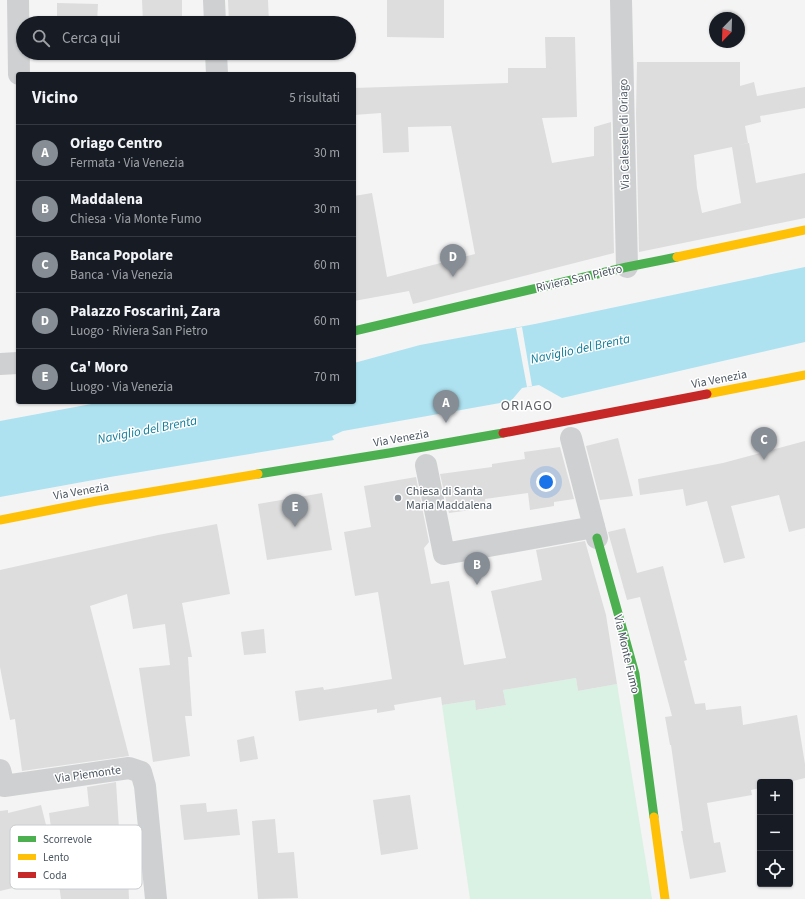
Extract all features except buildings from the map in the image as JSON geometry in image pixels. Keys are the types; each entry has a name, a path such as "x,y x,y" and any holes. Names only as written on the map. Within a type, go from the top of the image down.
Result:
{"street":[{"path":"18,0 18,16"},
{"path":"214,0 215,16"},
{"name":"Via Caleselle di Oriago","path":"621,0 627,267"},
{"path":"19,60 19,72"},
{"path":"216,60 217,72"},
{"name":"Riviera San Pietro","path":"356,330 627,267 805,230"},
{"path":"0,364 16,363"},
{"name":"Via Venezia","path":"0,520 69,505 536,427 805,375"},
{"name":"Via Monte Fumo","path":"571,438 635,674 665,899"},
{"path":"426,465 444,554 596,533"},
{"name":"Via Piemonte","path":"2,778 128,768 141,772 145,786 156,899"}],"green space":[{"path":"576,678 578,691 617,684 652,899 470,899 442,705 475,700 477,710 506,705 503,690"}],"water":[{"name":"Naviglio del Brenta","path":"805,267 805,342 562,398 539,385 522,388 511,401 343,431 332,436 334,440 110,477 0,497 0,421 91,404 356,404 356,362 420,345 535,324"}],"pier":[{"path":"522,327 532,386 527,387 516,328"}],"traffic: fast":[{"path":"356,331 627,267 677,257"},
{"path":"258,474 503,433"},
{"path":"597,538 635,674 654,817"}],"traffic: slow":[{"path":"677,257 805,230"},
{"path":"707,394 805,375"},
{"path":"0,520 97,501 258,474"},
{"path":"654,817 665,899"}],"traffic: jam":[{"path":"503,433 707,394"}],"place":[{"name":"Palazzo Foscarini, Zara","path":"453,277"},
{"name":"Oriago Centro","path":"446,423"},
{"name":"Banca Popolare","path":"764,460"},
{"name":"Chiesa di Santa Maria Maddalena","path":"398,498"},
{"name":"Ca' Moro","path":"295,527"},
{"name":"Maddalena","path":"477,585"}],"district":[{"name":"ORIAGO","path":"527,405"}]}
